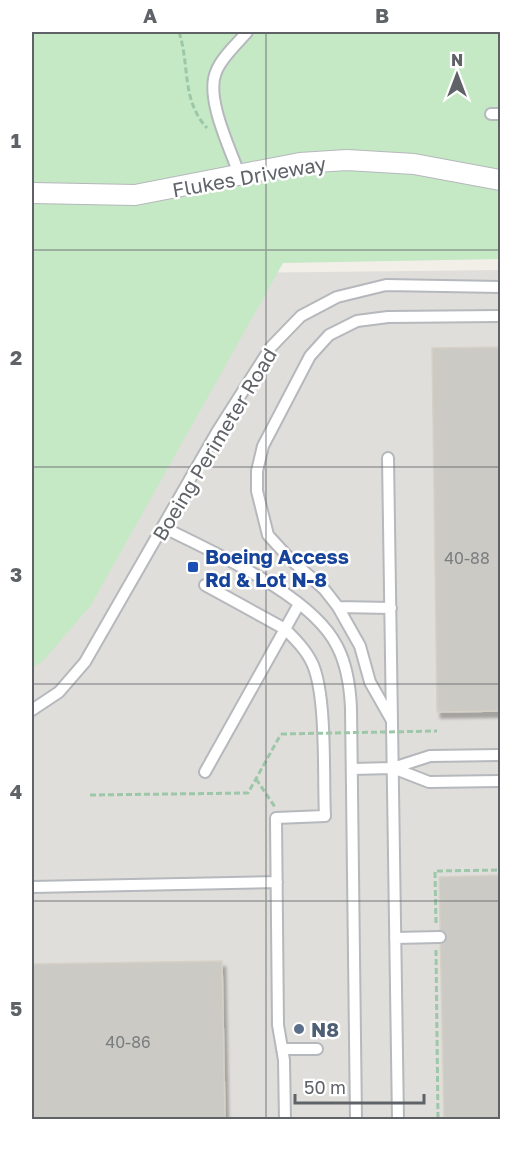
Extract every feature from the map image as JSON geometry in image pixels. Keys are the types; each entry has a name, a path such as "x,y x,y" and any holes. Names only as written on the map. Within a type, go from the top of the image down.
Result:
{"street":[{"name":"Flukes Driveway","path":"32,193 135,195 300,163 347,160 414,164 501,180"}],"lane":[{"path":"239,174 216,107 213,83 216,70 247,32"},
{"name":"Boeing Perimeter Road","path":"32,710 59,692 85,662 217,432 271,347 301,316 337,297 386,285 501,287"},
{"path":"392,720 370,682 360,646 338,607 324,589 289,558 268,534 257,491 257,471 263,446 310,356 329,335 357,321 388,317 501,316"},
{"path":"388,458 398,1119"},
{"path":"163,527 279,590 299,604 320,621 336,644 343,661 350,685 356,1119"},
{"path":"205,585 285,629 302,646 313,666 320,696 325,816 276,818 278,1024 282,1049 285,1119"},
{"path":"205,772 299,604"},
{"path":"338,607 391,608"},
{"path":"352,769 393,768 430,756 501,755"},
{"path":"393,768 429,782 501,781"},
{"path":"32,887 277,882"},
{"path":"395,938 437,937"},
{"path":"282,1049 317,1049"}],"path":[{"path":"179,32 185,76 196,116 210,132 224,133"},
{"path":"282,734 437,731"},
{"path":"256,779 275,803 276,818"},
{"path":"438,1119 435,872 501,870"}],"shaded area":[{"path":"500,270 500,1119 32,1119 32,275"}],"green space":[{"path":"32,32 500,32 500,259 283,263 91,605 43,661 32,668"}],"building":[{"path":"500,347 500,711 437,712 432,348"},
{"path":"500,875 500,1120 444,1120 439,877"},
{"path":"222,961 225,1120 32,1120 32,964"}],"place":[{"name":"Boeing Access Rd & Lot N-8","path":"193,567"},
{"name":"N8","path":"299,1029"}]}
